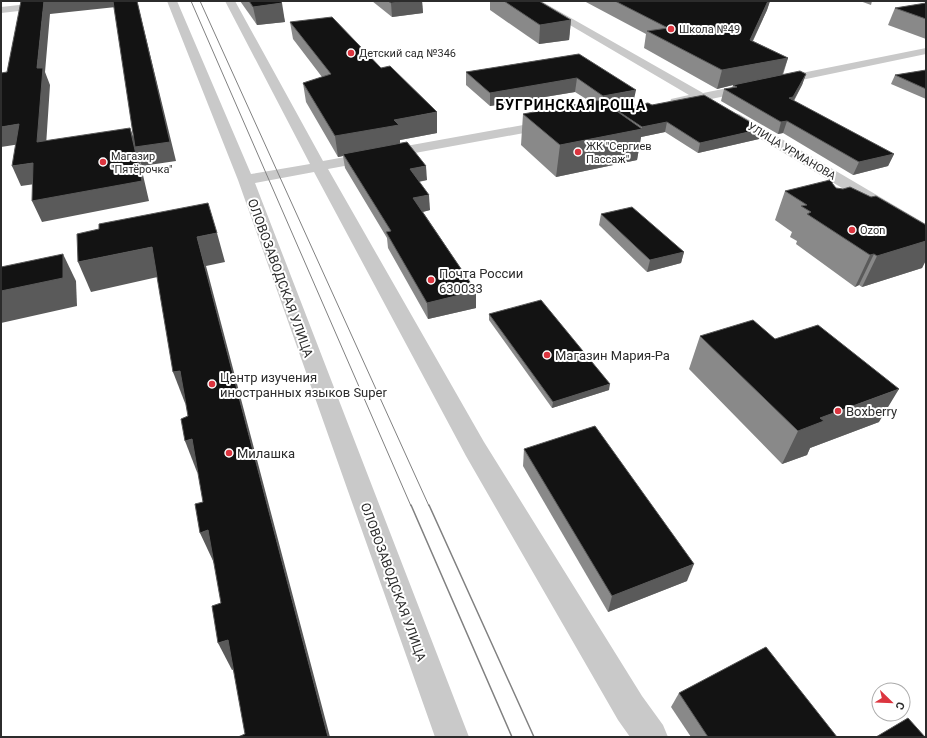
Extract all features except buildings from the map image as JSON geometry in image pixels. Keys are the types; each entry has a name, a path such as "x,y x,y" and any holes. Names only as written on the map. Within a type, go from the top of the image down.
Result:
{"street":[{"path":"1,10 82,1"},
{"name":"ОЛОВОЗАВОДСКАЯ УЛИЦА","path":"172,1 246,180 452,737"},
{"path":"230,1 319,167 475,449 630,708 651,737"},
{"name":"УЛИЦА УРМАНОВА","path":"534,1 701,97 926,231"},
{"path":"663,104 926,51"},
{"path":"246,180 565,122"},
{"path":"856,205 875,200"}],"tram line":[{"path":"191,1 411,506"},
{"path":"200,1 429,506"},
{"path":"411,505 512,737"},
{"path":"429,505 534,737"}],"place":[{"name":"Школа №49","path":"671,29"},
{"name":"Детский сад №346","path":"351,53"},
{"name":"ЖК \"Сергиев Пассаж\"","path":"578,152"},
{"name":"Магазир \"Пятёрочка\"","path":"103,162"},
{"name":"Ozon","path":"852,230"},
{"name":"Почта России 630033","path":"431,280"},
{"name":"Магазин Мария-Ра","path":"547,355"},
{"name":"Центр изучения иностранных языков Super","path":"212,384"},
{"name":"Boxberry","path":"838,411"},
{"name":"Милашка","path":"229,453"}],"district":[{"name":"БУГРИНСКАЯ РОЩА","path":"571,105"}]}
